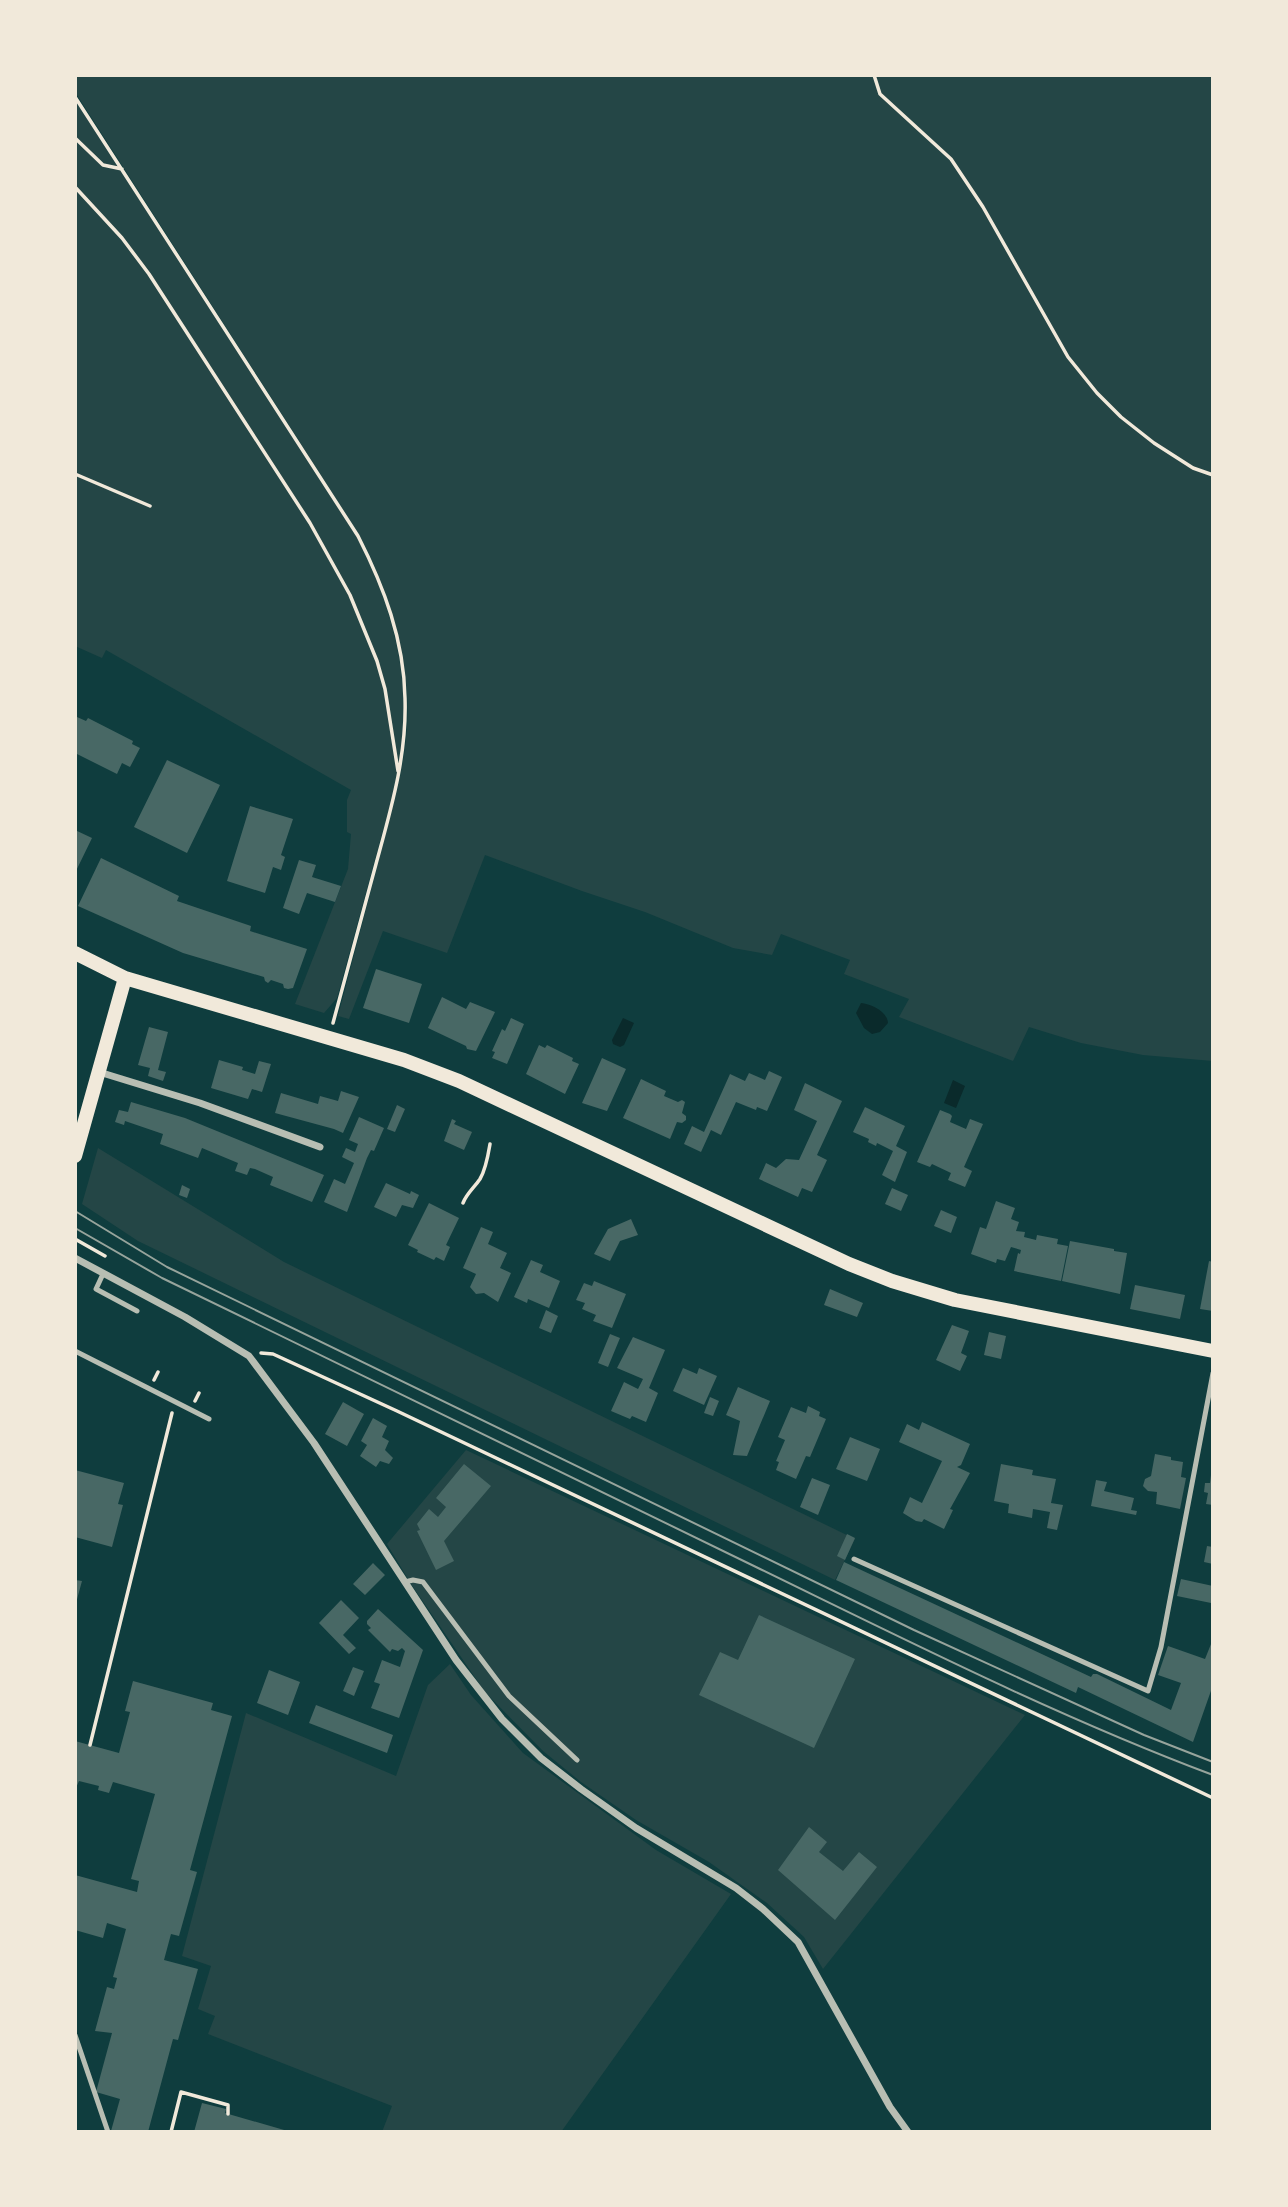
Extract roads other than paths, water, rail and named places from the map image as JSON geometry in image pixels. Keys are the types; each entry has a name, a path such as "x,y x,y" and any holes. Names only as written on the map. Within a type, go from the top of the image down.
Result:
{"main road":[{"path":"75,953 125,978 404,1060 459,1081 849,1265 892,1281 956,1300 1213,1351"},
{"path":"75,1156 125,978"}],"street":[{"path":"99,1072 200,1103 320,1147"},
{"path":"75,1258 186,1317 249,1356 314,1443 483,1697 541,1758 636,1828 736,1888 798,1942 890,2107 908,2132"}],"lane":[{"path":"103,1274 96,1289 137,1311"},
{"path":"75,1351 209,1419"},
{"path":"854,1559 1148,1691 1161,1647 1213,1373"},
{"path":"405,1583 413,1580 423,1582 509,1696 576,1760"},
{"path":"75,2035 108,2132"}],"tram line":[{"path":"75,1211 167,1267 914,1630 1144,1735 1213,1762"},
{"path":"75,1228 162,1278 925,1649 1096,1728 1213,1775"}]}
